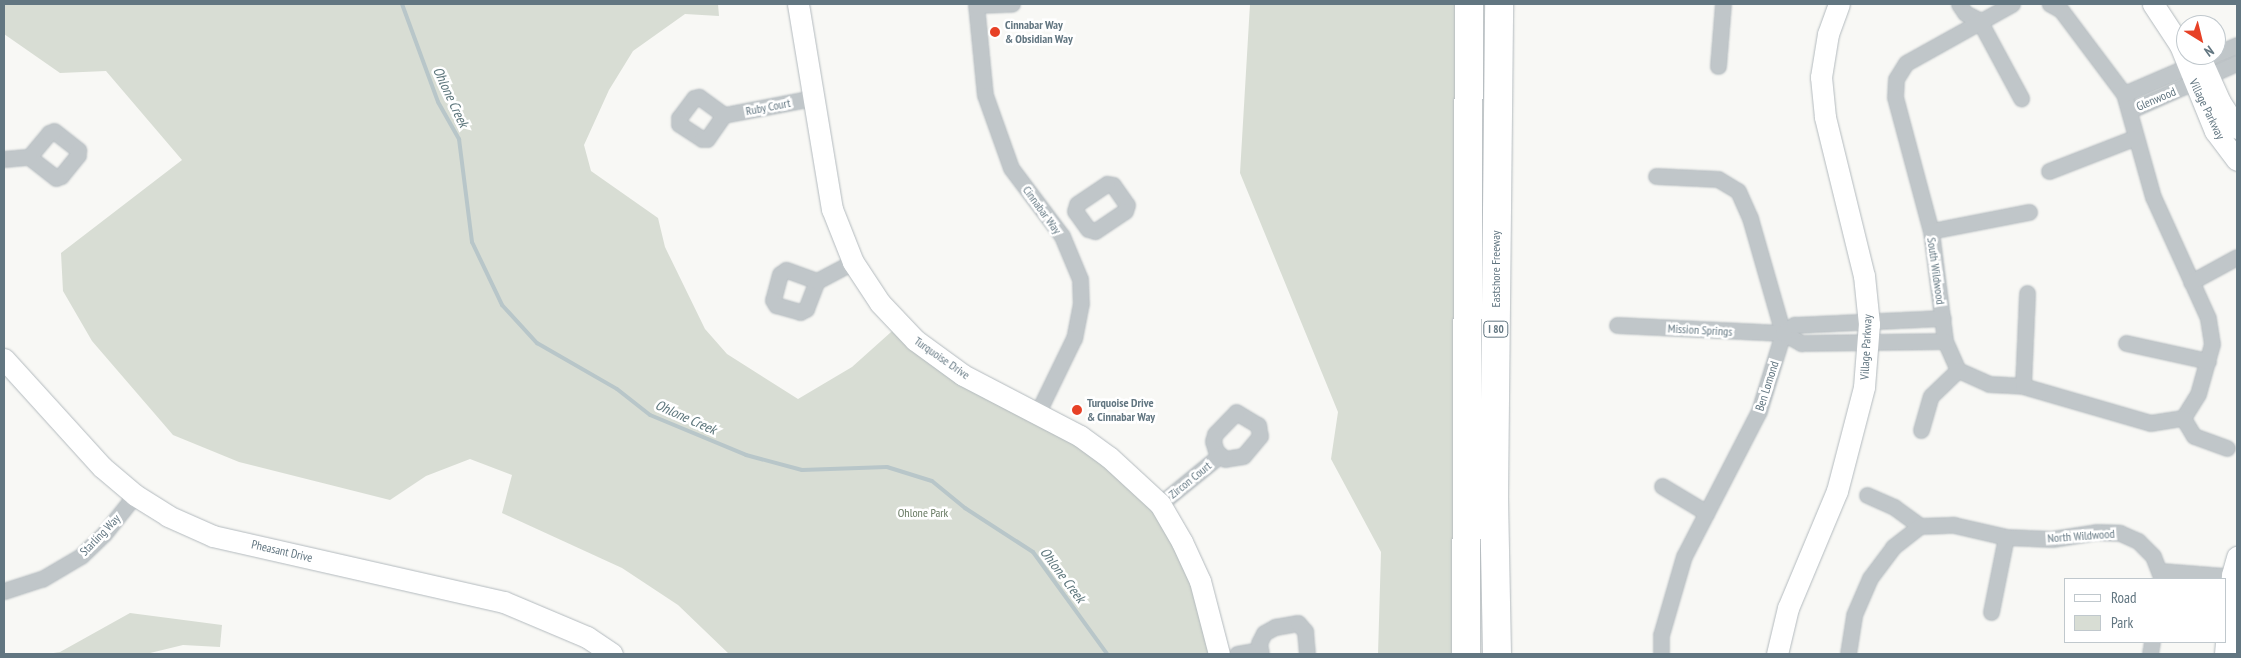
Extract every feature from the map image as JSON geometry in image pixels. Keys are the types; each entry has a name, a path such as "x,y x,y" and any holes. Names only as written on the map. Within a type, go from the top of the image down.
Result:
{"highway":[{"name":"I 80","path":"1466,654 1469,4"},
{"name":"Eastshore Freeway","path":"1497,654 1494,496 1499,4"}],"street":[{"name":"Turquoise Drive","path":"798,4 832,209 853,262 880,303 915,340 963,375 1038,412 1110,457 1160,504 1182,542 1200,581 1219,654"},
{"path":"976,4 1012,4"},
{"name":"Cinnabar Way","path":"976,4 985,95 1011,168 1062,236 1077,266 1082,291 1080,315 1071,345 1038,412"},
{"path":"1718,66 1723,4"},
{"name":"Village Parkway","path":"1766,654 1777,604 1809,532 1843,429 1862,334 1853,278 1812,111 1809,77 1816,31 1826,4"},
{"name":"Village Parkway","path":"1777,654 1788,608 1820,536 1854,432 1864,387 1862,334 1864,276 1825,117 1821,77 1828,34 1839,4"},
{"path":"1959,4 1965,13 1979,20 2021,98"},
{"name":"South Wildwood","path":"1958,370 1945,341 1931,231 1895,97 1896,79 1906,63 1979,20 2012,4"},
{"path":"1921,430 1931,396 1958,370 1989,384 2023,386 2150,423 2183,418 2198,394 2208,361 2212,344 2208,318 2153,197 2134,138 2130,110 2124,94 2061,10 2050,4"},
{"name":"Village Parkway","path":"2153,4 2176,39"},
{"path":"2170,4 2177,15"},
{"name":"Glenwood","path":"2226,51 2237,45"},
{"name":"Glenwood","path":"2124,94 2200,65"},
{"name":"Glenwood","path":"2130,110 2201,65"},
{"name":"Village Parkway","path":"2203,65 2215,131 2237,160"},
{"name":"Village Parkway","path":"2204,65 2237,128"},
{"name":"Ruby Court","path":"724,115 813,98"},
{"path":"2049,171 2134,138"},
{"path":"4,159 29,157"},
{"path":"1656,176 1718,179 1738,192 1750,218 1783,333"},
{"path":"1931,231 2028,212"},
{"path":"1062,236 1083,222"},
{"path":"2191,282 2237,257"},
{"path":"817,281 853,262"},
{"path":"2023,386 2027,293"},
{"name":"Mission Springs","path":"1862,334 1943,318"},
{"name":"Mission Springs","path":"1617,325 1783,333 1794,325 1862,334 1945,341"},
{"name":"Ben Lomond","path":"1661,654 1661,635 1684,556 1759,411 1783,333"},
{"path":"2126,343 2208,361"},
{"name":"Pheasant Drive","path":"4,359 102,467 156,510 212,536 504,602 587,637 612,654"},
{"path":"2183,418 2194,436 2227,448"},
{"name":"Zircon Court","path":"1160,504 1220,456"},
{"path":"1662,486 1707,513"},
{"name":"Starling Way","path":"4,591 42,579 81,556 104,534 135,495"},
{"path":"1848,654 1854,615 1870,578 1893,546 1920,526 1894,507 1867,495"},
{"name":"North Wildwood","path":"1920,526 1954,525 2006,537 2052,539 2097,532 2120,532 2138,541 2153,556 2162,575"},
{"path":"1990,612 2006,537"},
{"path":"2162,575 2189,578"},
{"path":"2225,654 2233,583"},
{"path":"1237,654 1261,652 1261,638 1269,629 1298,623 1305,631 1307,654"}],"green space":[{"name":"Ohlone Park","path":"4,4 718,4 719,16 685,14 633,51 609,90 584,145 591,171 658,218 665,247 705,329 727,354 798,399 852,367 900,324 1038,412 1160,504 1219,654 729,654 678,605 622,568 502,513 512,475 470,459 426,476 390,500 239,462 173,435 92,341 63,291 61,253 182,160 106,71 60,73 4,34"},
{"path":"1250,4 1469,4 1466,654 1378,654 1381,552 1331,459 1338,412 1240,173"},
{"path":"130,613 222,625 220,647 183,645 146,654 47,654 60,652"}],"waterway":[{"name":"Ohlone Creek","path":"402,4 438,102 459,139 472,242 502,305 537,343 617,389 650,415 746,455 802,470 887,467 932,481 965,508 1033,552 1107,654"}],"place":[{"name":"Cinnabar Way & Obsidian Way","path":"995,32"},
{"name":"Turquoise Drive & Cinnabar Way","path":"1077,410"}]}
